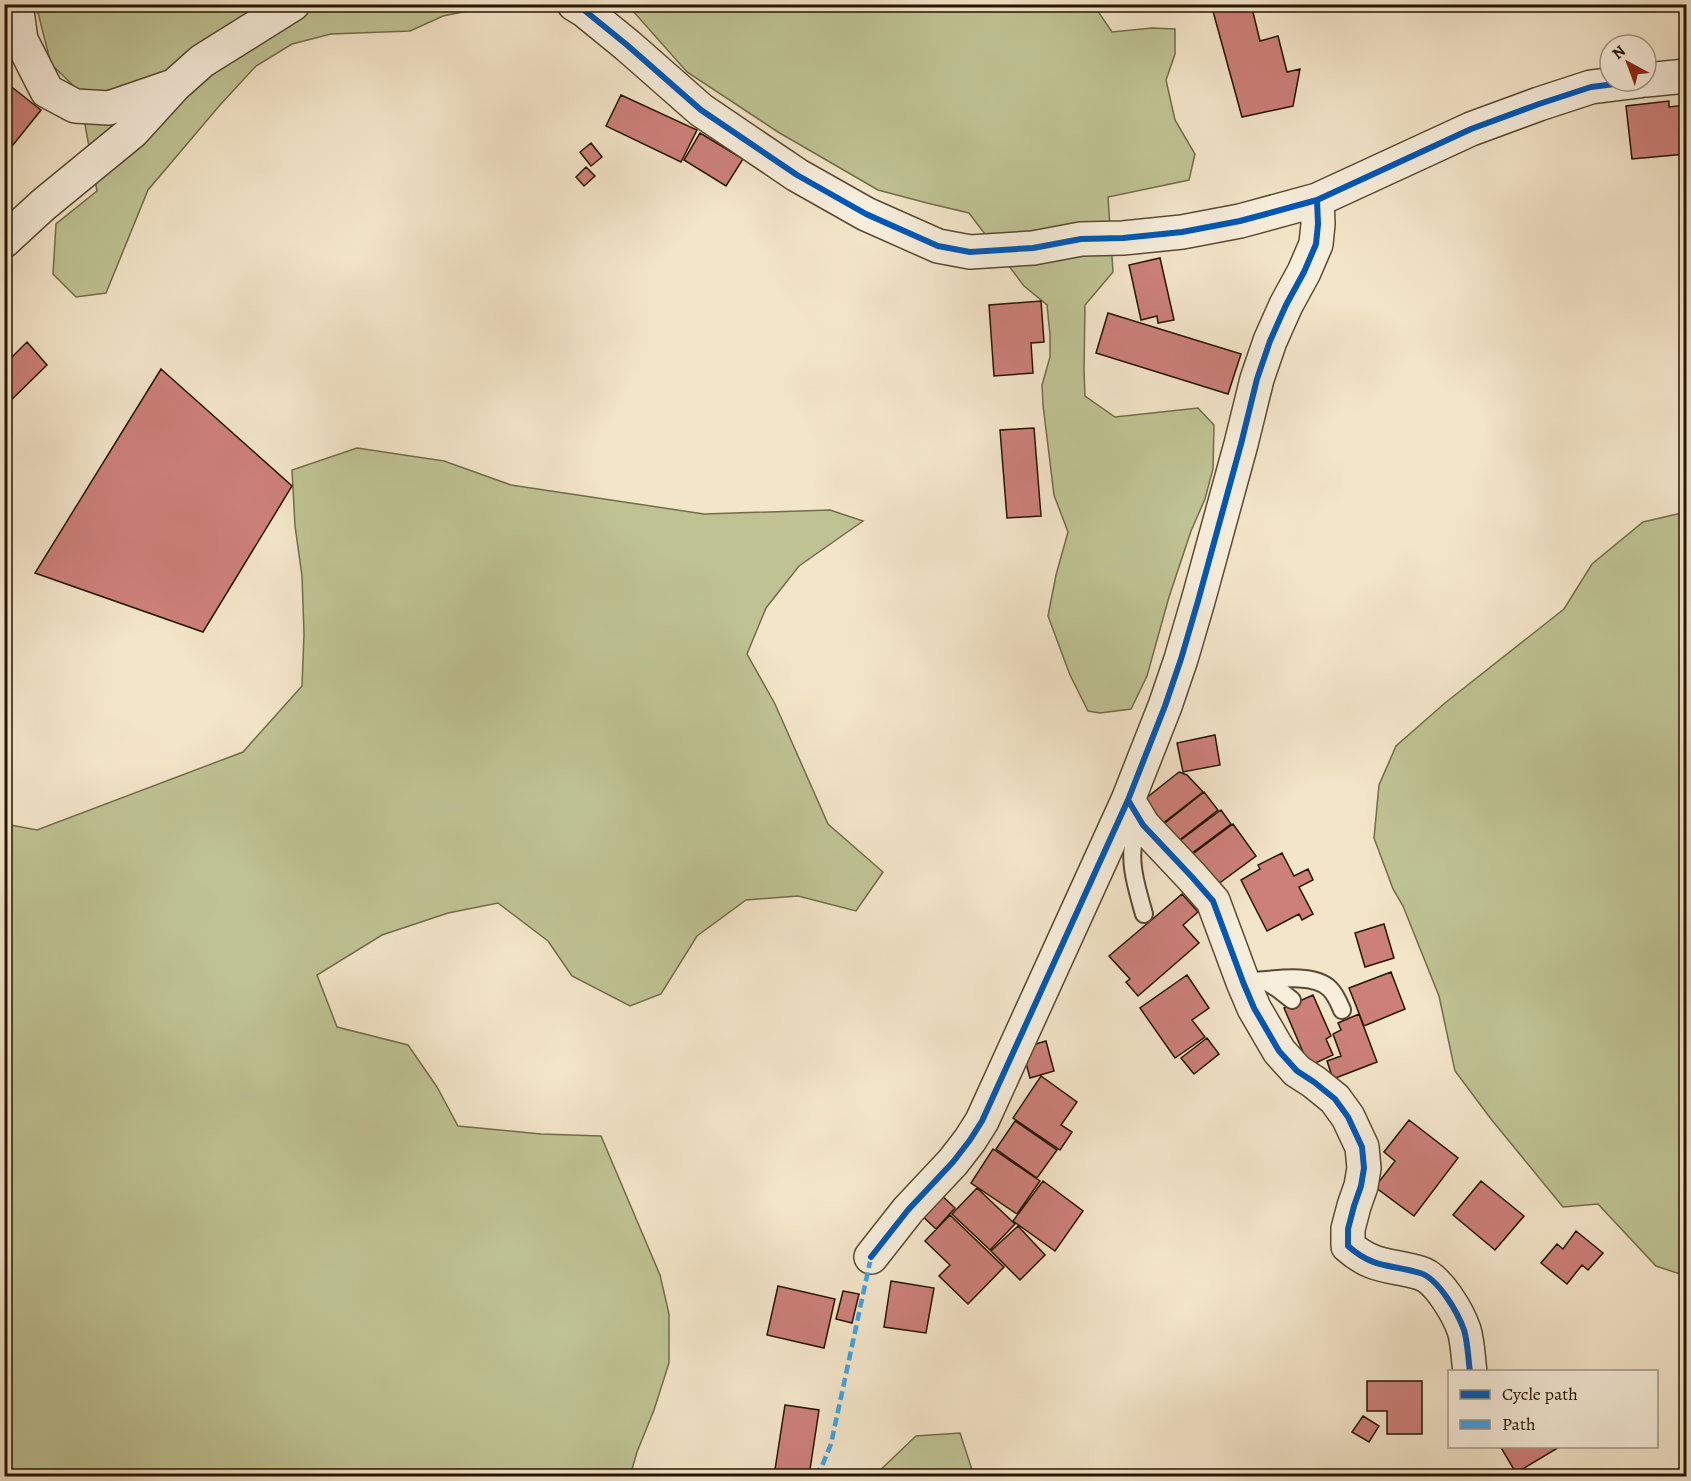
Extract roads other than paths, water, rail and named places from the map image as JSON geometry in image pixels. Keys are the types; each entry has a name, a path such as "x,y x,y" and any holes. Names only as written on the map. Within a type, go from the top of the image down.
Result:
{"street":[{"path":"16,4 21,40 47,92 75,106 109,108 174,86"},
{"path":"4,241 43,205 132,132 174,86 202,61 293,4"},
{"path":"574,4 610,31 702,110 797,175 866,214 938,246 970,252 1033,248 1081,239 1123,238 1182,232 1240,221 1317,200 1470,129 1598,86"},
{"path":"1658,79 1686,76"},
{"path":"871,1257 908,1210 953,1162 982,1121 1054,967 1135,812 1181,660 1257,379 1286,304 1316,244 1317,200"},
{"path":"1135,812 1213,901 1254,982 1254,1008 1280,1051 1297,1071 1335,1099 1348,1118 1362,1148 1364,1168 1348,1229 1348,1246 1359,1256 1382,1266 1422,1273 1433,1280 1464,1331 1470,1370"}],"lane":[{"path":"1135,812 1132,856 1135,884 1144,914"},
{"path":"1254,982 1302,978 1320,982 1330,989 1342,1010"},
{"path":"1254,982 1278,989 1292,1000"}]}
